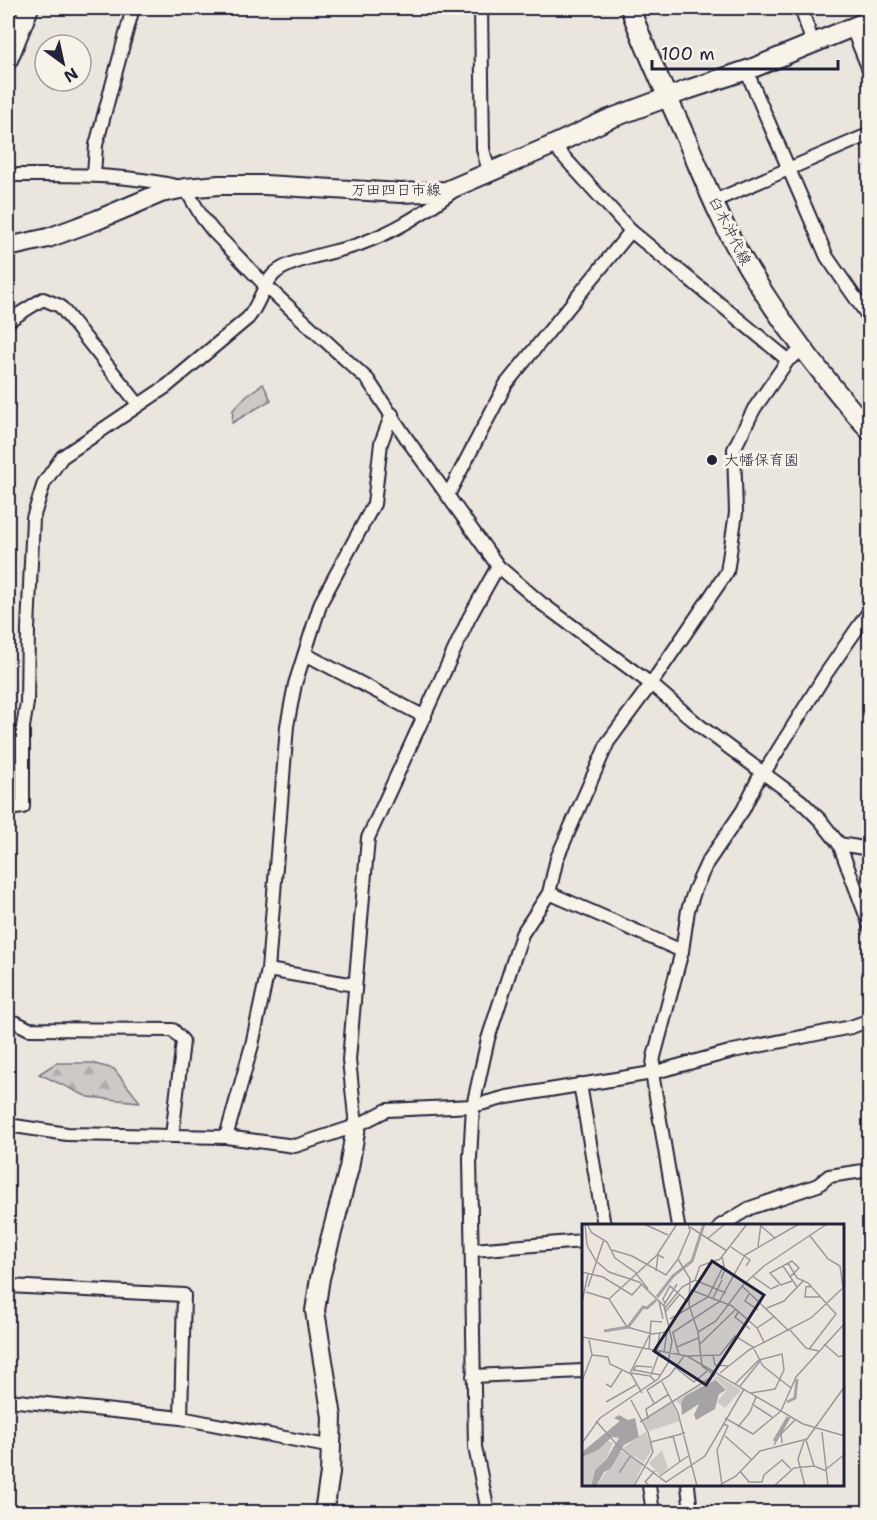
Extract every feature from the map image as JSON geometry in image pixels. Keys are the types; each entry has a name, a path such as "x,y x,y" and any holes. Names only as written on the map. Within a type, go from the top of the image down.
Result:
{"main road":[{"path":"8,60 29,8"},
{"name":"臼木沖代線","path":"630,8 667,96 740,255 782,320 870,431"},
{"name":"万田四日市線","path":"8,247 48,238 160,193 185,188 265,185 401,193 446,191 609,119 667,96 746,70 870,20"},
{"path":"324,1512 332,1447 332,1418 315,1311 320,1278 349,1168 356,1126"}],"street":[{"path":"94,175 96,145 133,8"},
{"path":"481,8 483,149 489,172"},
{"path":"801,8 813,44"},
{"path":"852,28 870,72"},
{"path":"746,70 827,257 870,320"},
{"path":"714,201 870,134"},
{"path":"553,145 631,231 788,360"},
{"path":"8,175 94,175 140,178 185,188 213,231 266,286 368,380 407,439 498,566 541,603 651,684 700,726 801,801 821,821 839,844 870,926"},
{"path":"8,809 23,807 23,727 27,703 33,518 44,483 62,457 167,386 249,318 272,276 278,271 320,255 358,245 402,227 458,187"},
{"path":"448,495 506,384 631,231"},
{"path":"8,321 43,299 60,306 138,404"},
{"path":"488,1512 475,1447 470,1158 473,1106 488,1039 522,934 549,893 557,858 608,742 651,684 727,572 736,513 734,449 754,409 788,360 804,349"},
{"path":"226,1137 252,1045 268,970 287,726 296,684 321,602 374,504 381,442 392,414"},
{"path":"356,1126 349,1060 368,838 469,618 498,566"},
{"path":"678,1224 652,1073 654,1057 682,951 688,910 707,863 743,810 761,773 767,768 825,675 865,625 870,610"},
{"path":"305,654 425,717"},
{"path":"839,844 870,849"},
{"path":"549,893 682,951"},
{"path":"268,970 355,985"},
{"path":"8,1125 68,1134 226,1137 295,1146 356,1126 387,1110 473,1106 507,1097 652,1073 733,1051 851,1027 870,1020"},
{"path":"8,1022 17,1023 29,1029 173,1030 183,1041 172,1136"},
{"path":"580,1084 604,1224"},
{"path":"723,1224 750,1208 818,1185 829,1176 870,1170"},
{"path":"473,1250 582,1241"},
{"path":"8,1286 184,1295 182,1418"},
{"path":"473,1376 582,1371"},
{"path":"8,1400 182,1418 332,1447"},
{"path":"649,1487 653,1512"},
{"path":"688,1487 691,1512"}],"green space":[{"path":"263,384 271,400 232,423 233,410 247,395"},
{"path":"56,1063 91,1063 114,1069 140,1102 88,1097 39,1074"}],"place":[{"name":"大幡保育園","path":"712,460"}]}
